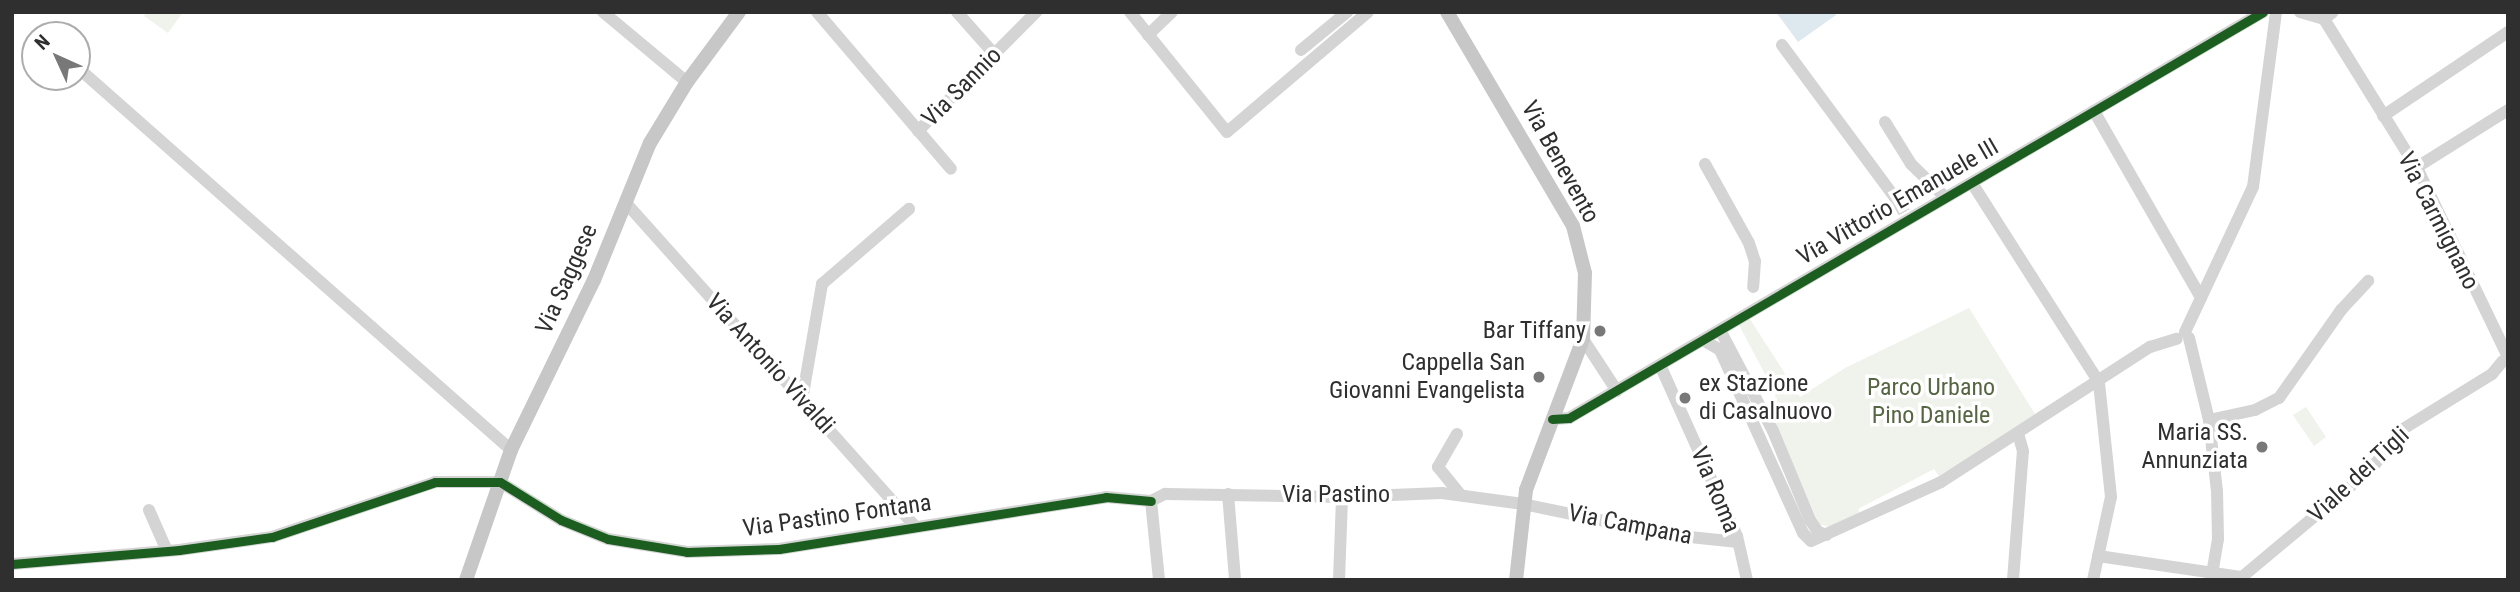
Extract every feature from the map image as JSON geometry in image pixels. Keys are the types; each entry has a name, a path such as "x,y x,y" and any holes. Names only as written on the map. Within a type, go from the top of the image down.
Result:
{"main road":[{"name":"Via Saggese","path":"466,580 511,450 594,281 650,143 687,82 739,12"},
{"name":"Via Benevento","path":"1447,12 1573,226 1585,273 1583,339 1523,504 1516,580"}],"street":[{"path":"603,12 687,82"},
{"path":"817,12 951,169"},
{"path":"957,12 995,55"},
{"name":"Via Sannio","path":"918,131 1036,12"},
{"path":"1130,12 1227,132 1368,12"},
{"path":"1148,35 1172,12"},
{"path":"1301,50 1347,12"},
{"name":"Via Vittorio Emanuele III","path":"1552,419 1569,418 1720,330 1762,301 1906,216 1972,183 2263,12"},
{"path":"2211,578 2218,539 2217,491 2208,420 2184,336 2253,187 2276,12"},
{"path":"2300,12 2329,16"},
{"name":"Via Carmignano","path":"2329,16 2383,116 2414,169 2420,174 2506,357"},
{"path":"2383,116 2508,32"},
{"path":"1782,45 1898,202"},
{"path":"91,79 511,450"},
{"path":"2414,169 2508,110"},
{"path":"2094,111 2201,298"},
{"path":"1885,122 1911,164 1945,197"},
{"path":"1705,164 1749,243 1755,261 1754,287"},
{"path":"1972,183 2099,382 2110,497 2093,580"},
{"name":"Via Antonio Vivaldi","path":"626,203 914,525"},
{"path":"802,400 822,284 909,209"},
{"path":"2208,420 2255,410 2279,398 2341,310 2368,281"},
{"path":"1720,330 1773,431 1810,520 1818,533 1827,535"},
{"path":"1703,340 1720,350 1803,533 1811,541 1941,482 2150,347 2184,336"},
{"path":"1583,339 1616,391"},
{"name":"Viale dei Tigli","path":"2098,556 2211,578 2242,577 2371,469 2403,429 2492,374 2506,357"},
{"name":"Via Roma","path":"1660,365 1738,542 1747,580"},
{"path":"2013,580 2023,451 2018,433"},
{"path":"1457,434 1438,467 1461,495"},
{"path":"12,564 167,551 316,526 398,492 435,482 500,482"},
{"name":"Via Pastino Fontana","path":"500,482 561,520 608,539 687,551 779,549 914,525 1106,497 1151,501"},
{"name":"Via Pastino","path":"1151,501 1165,494 1342,497 1461,495 1523,504"},
{"path":"1228,494 1235,580"},
{"path":"1339,580 1342,497"},
{"path":"1151,501 1159,580"},
{"name":"Via Campana","path":"1523,504 1671,535 1738,542"},
{"path":"149,510 167,551"}],"green space":[{"path":"146,12 183,12 168,33 144,16"},
{"name":"Parco Urbano Pino Daniele","path":"1969,308 2035,414 1939,476 1934,469 1858,509 1861,516 1830,527 1819,524 1768,410 1776,395 1738,323 1748,316 1800,397 1845,368"},
{"path":"2306,407 2326,437 2314,446 2293,415"}],"shaded area":[{"path":"1776,12 1834,12 1836,15 1798,42"}],"tunnel":[{"path":"1898,202 1905,214"}],"cycle path":[{"path":"1552,419 1569,418 2263,12"},
{"path":"12,564 179,550 272,537 435,482 500,482 561,520 608,539 687,552 779,549 1106,497 1151,501"}],"place":[{"name":"Bar Tiffany","path":"1600,331"},
{"name":"Cappella San Giovanni Evangelista","path":"1539,377"},
{"name":"ex Stazione di Casalnuovo","path":"1685,398"},
{"name":"Maria SS. Annunziata","path":"2262,447"}]}
